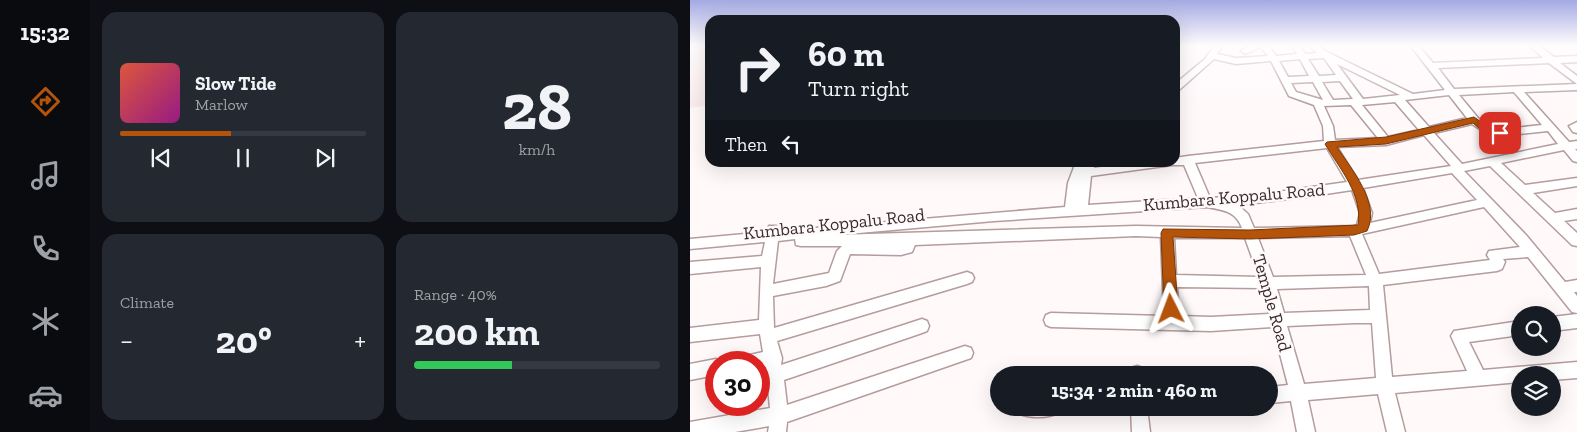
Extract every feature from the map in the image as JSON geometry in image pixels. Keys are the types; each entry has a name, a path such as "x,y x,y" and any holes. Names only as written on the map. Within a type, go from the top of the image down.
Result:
{"street":[{"path":"1180,84 1201,65"},
{"path":"1278,65 1292,94 1324,103 1398,99 1450,92 1577,87"},
{"path":"1309,65 1317,79 1324,103 1330,144 1361,194 1366,214 1359,230 1375,280 1379,303 1378,317 1385,387 1396,432"},
{"path":"1334,65 1357,102 1386,140"},
{"path":"1347,65 1412,96"},
{"path":"1430,66 1447,65"},
{"path":"1558,65 1577,81"},
{"path":"1430,66 1474,120 1492,134 1549,128"},
{"path":"1286,80 1343,78"},
{"path":"1516,89 1549,128 1571,146 1577,158"},
{"path":"1398,99 1428,131 1457,168 1531,251 1577,307"},
{"path":"1180,161 1330,144 1386,140 1474,120"},
{"path":"1577,125 1574,126 1577,130"},
{"name":"Kumbara Koppalu Road","path":"690,244 1077,207 1098,208 1206,202 1306,194 1571,146"},
{"path":"1188,160 1206,202"},
{"path":"1492,161 1554,218 1577,242"},
{"path":"1077,207 1075,178 1085,167"},
{"path":"1523,190 1577,182"},
{"name":"Temple Road","path":"1206,202 1234,208 1244,217 1268,283 1298,394 1306,432"},
{"path":"778,424 774,358 767,331 766,291 768,261 773,236 816,240 910,240 1068,233 1250,234 1359,230 1487,202"},
{"path":"1554,218 1577,214"},
{"path":"1167,233 1172,323"},
{"name":"Kumbara Koppalu Road","path":"690,238 773,236"},
{"path":"766,291 835,277 844,251 848,249 901,250 907,248 910,240"},
{"path":"1170,281 1268,283 1375,280 1497,265 1498,262 1494,255 1531,251"},
{"path":"690,268 768,261"},
{"path":"690,335 767,331 967,278"},
{"path":"1561,288 1577,286"},
{"path":"1052,320 1211,324 1378,317"},
{"path":"1561,323 1577,321"},
{"path":"775,376 922,326"},
{"path":"1479,379 1459,336 1511,329"},
{"path":"690,430 778,424 917,368 965,353"},
{"path":"770,359 774,358"},
{"path":"690,372 705,370"},
{"path":"1278,395 1577,370"},
{"path":"1139,416 1141,432"}],"shaded area":[{"path":"690,65 705,65 705,106 690,108"}],"route":[{"path":"1171,309 1167,233 1250,234 1354,231 1363,228 1366,214 1361,194 1330,144 1386,140 1474,120 1492,134 1500,133"}]}
